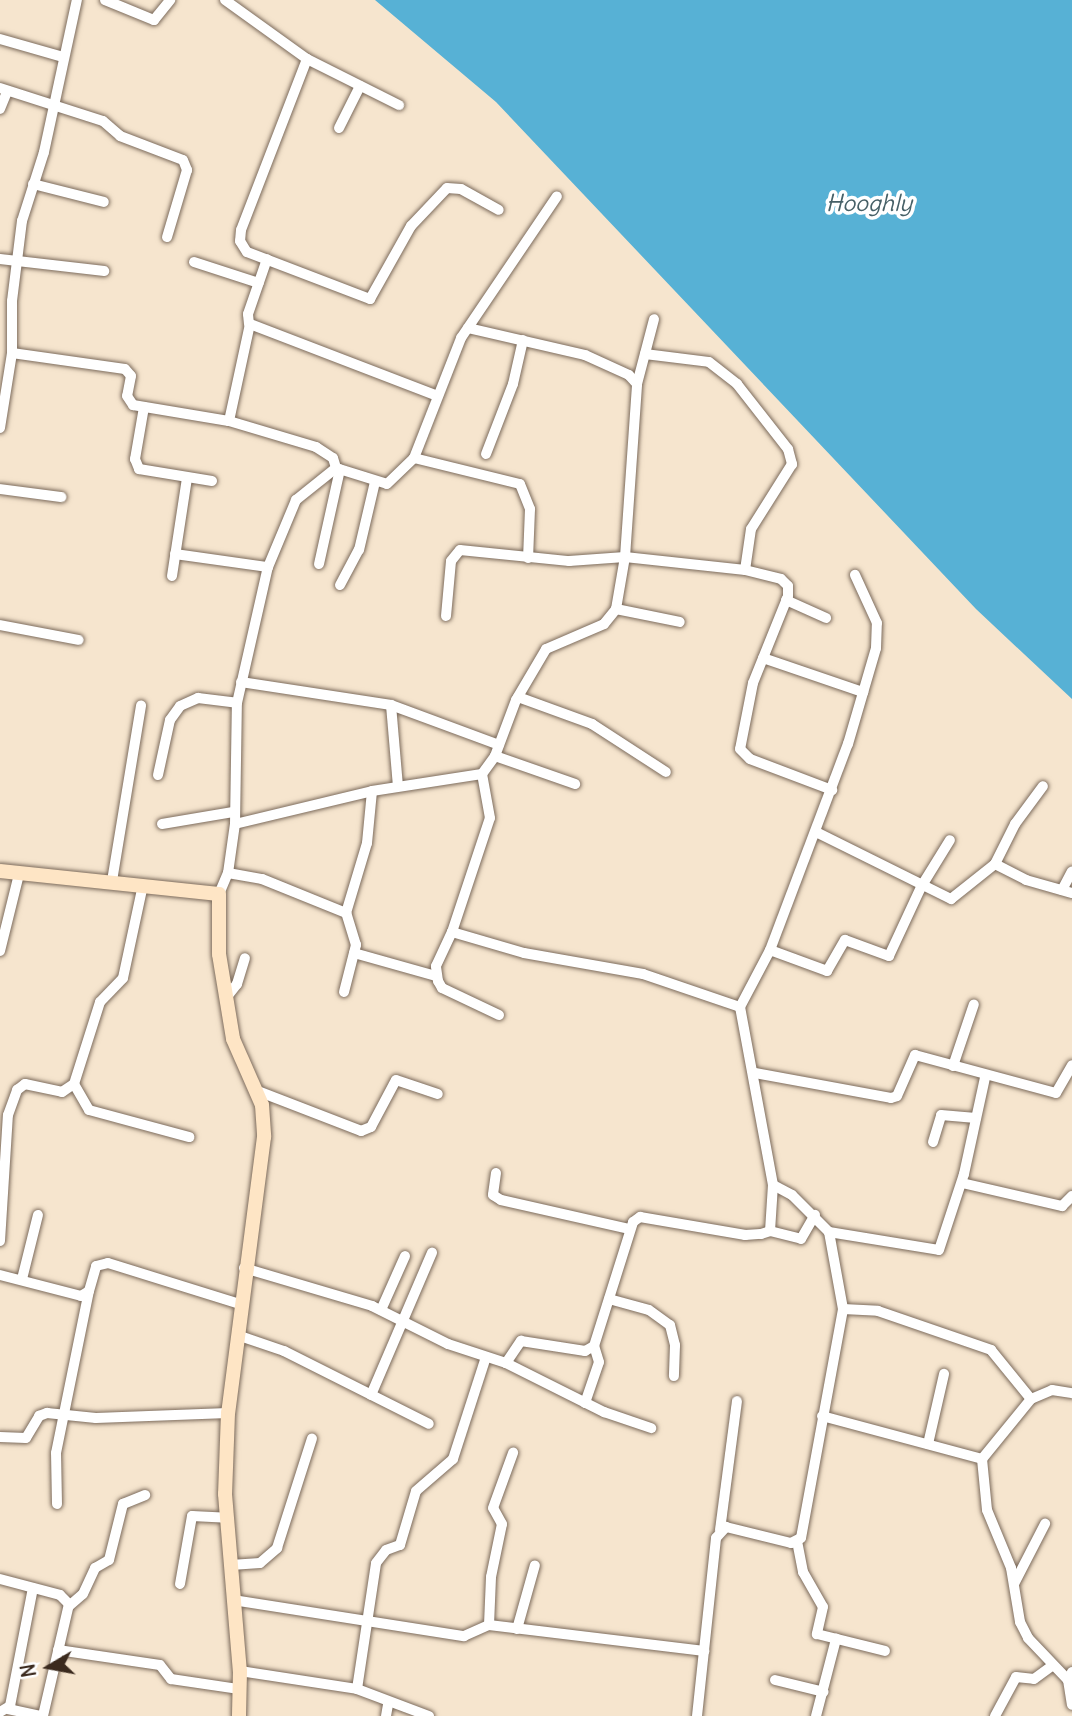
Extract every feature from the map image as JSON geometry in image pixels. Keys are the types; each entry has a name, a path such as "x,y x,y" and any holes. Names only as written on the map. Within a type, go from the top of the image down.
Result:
{"street":[{"path":"0,428 4,377 12,353 15,262 77,0"},
{"path":"104,0 154,20 170,0"},
{"path":"225,0 307,60 399,105"},
{"path":"0,39 63,57"},
{"path":"307,60 242,230 242,248 370,299 411,226 447,188 461,189 499,210"},
{"path":"339,128 360,86"},
{"path":"0,109 3,90 103,121 120,136 183,160 187,170 167,237"},
{"path":"33,184 104,202"},
{"path":"338,469 375,482 394,482 414,458 468,328 557,196"},
{"path":"0,259 104,271"},
{"path":"229,421 249,324 267,259"},
{"path":"194,262 259,284"},
{"path":"235,824 372,791 482,774 495,756 518,697 547,649 604,624 616,609 625,557 637,384 654,319"},
{"path":"249,324 438,396"},
{"path":"468,328 585,355 629,374 637,384"},
{"path":"486,454 513,384 523,340"},
{"path":"12,353 125,369 131,376 128,401 144,407 229,421 316,447 332,458 338,469 319,564"},
{"path":"645,354 709,362 737,384 788,449 792,464 751,530 745,570"},
{"path":"144,407 135,459 139,469 212,481"},
{"path":"414,458 520,484 530,509 528,558"},
{"path":"239,1716 240,1671 227,1518 228,1413 244,1268 264,1136 262,1105 233,1039 219,954 219,894 228,873 235,824 233,812 240,682 268,567 296,500 338,469"},
{"path":"172,576 187,478"},
{"path":"340,584 359,550 375,482"},
{"path":"0,489 61,497"},
{"path":"446,616 455,553 466,550 528,558 625,557 745,570 785,582 786,600 749,697 741,752 832,790"},
{"path":"175,554 268,567"},
{"path":"770,1231 773,1185 755,1073 740,1007 770,950 832,790 879,636 855,575"},
{"path":"786,600 826,618"},
{"path":"616,609 680,622"},
{"path":"0,625 79,640"},
{"path":"763,658 863,692"},
{"path":"240,682 391,705 499,745"},
{"path":"518,697 592,724 666,772"},
{"path":"158,775 170,720 180,706 198,698 237,703"},
{"path":"112,881 141,705"},
{"path":"391,705 398,786"},
{"path":"495,756 575,784"},
{"path":"482,774 490,818 452,932 447,937 436,976 442,988 499,1015"},
{"path":"816,832 921,887 951,899 995,864 1015,824 1043,786"},
{"path":"344,992 354,953 355,934 346,913 368,843 372,791"},
{"path":"162,824 233,812"},
{"path":"770,950 827,971 845,940 889,956 921,887 950,840"},
{"path":"995,864 1067,891 1072,871"},
{"path":"0,871 219,894"},
{"path":"228,873 262,879 346,913"},
{"path":"0,951 19,874"},
{"path":"0,1241 8,1115 17,1090 25,1084 65,1091 74,1084 100,1002 123,978 143,885"},
{"path":"452,932 524,953 643,974 740,1007"},
{"path":"354,953 436,976"},
{"path":"226,999 237,984 246,958"},
{"path":"953,1066 974,1004"},
{"path":"755,1073 891,1098 897,1096 913,1055 985,1077 1056,1093 1072,1065"},
{"path":"830,1232 940,1250 962,1183 985,1077"},
{"path":"255,1090 360,1131 371,1127 396,1080 438,1094"},
{"path":"74,1084 89,1110 189,1137"},
{"path":"933,1142 941,1115 976,1118"},
{"path":"495,1173 493,1195 501,1200 630,1229"},
{"path":"962,1183 1062,1206 1072,1196"},
{"path":"773,1185 815,1215 830,1232 843,1309 797,1541 803,1572 824,1607 815,1630 836,1639 885,1651"},
{"path":"22,1279 38,1215"},
{"path":"585,1403 599,1362 594,1346 630,1229 640,1217 745,1235 770,1231 801,1239 815,1215"},
{"path":"371,1395 432,1253"},
{"path":"381,1310 405,1256"},
{"path":"57,1504 56,1453 96,1266 108,1263 240,1304"},
{"path":"244,1268 381,1310 486,1357 506,1363 585,1403 651,1428"},
{"path":"0,1275 81,1296 89,1291"},
{"path":"609,1299 649,1310 670,1325 674,1376"},
{"path":"843,1309 878,1311 991,1350 1031,1399"},
{"path":"236,1335 284,1352 429,1424"},
{"path":"506,1363 521,1341 585,1351 594,1346"},
{"path":"357,1689 376,1563 386,1550 400,1545 416,1491 453,1459 486,1357"},
{"path":"928,1444 944,1374"},
{"path":"1072,1393 1052,1391 1031,1399 982,1459 987,1510 1014,1584 1020,1622 1052,1666 1070,1676 1072,1705"},
{"path":"697,1716 737,1401"},
{"path":"0,1437 26,1438 39,1416 228,1413"},
{"path":"822,1416 982,1459"},
{"path":"231,1565 260,1563 277,1548 312,1438"},
{"path":"489,1625 491,1577 502,1524 493,1508 513,1453"},
{"path":"33,1588 4,1710 42,1716 69,1606 83,1594 95,1569 109,1560 120,1509 145,1495"},
{"path":"180,1584 192,1516 227,1518"},
{"path":"1014,1584 1045,1524"},
{"path":"720,1530 797,1541"},
{"path":"517,1629 535,1565"},
{"path":"0,1579 60,1595 69,1606"},
{"path":"233,1600 315,1610 369,1623 464,1636 489,1625 645,1640 704,1651"},
{"path":"816,1716 836,1639"},
{"path":"58,1650 160,1665 171,1679 239,1689"},
{"path":"995,1716 1016,1677 1034,1679 1052,1666"},
{"path":"240,1671 357,1689 388,1704 429,1716"},
{"path":"775,1680 824,1692"},
{"path":"386,1716 388,1704"}],"water":[{"name":"Hooghly","path":"375,0 1072,0 1072,699 976,609 496,102"}]}
